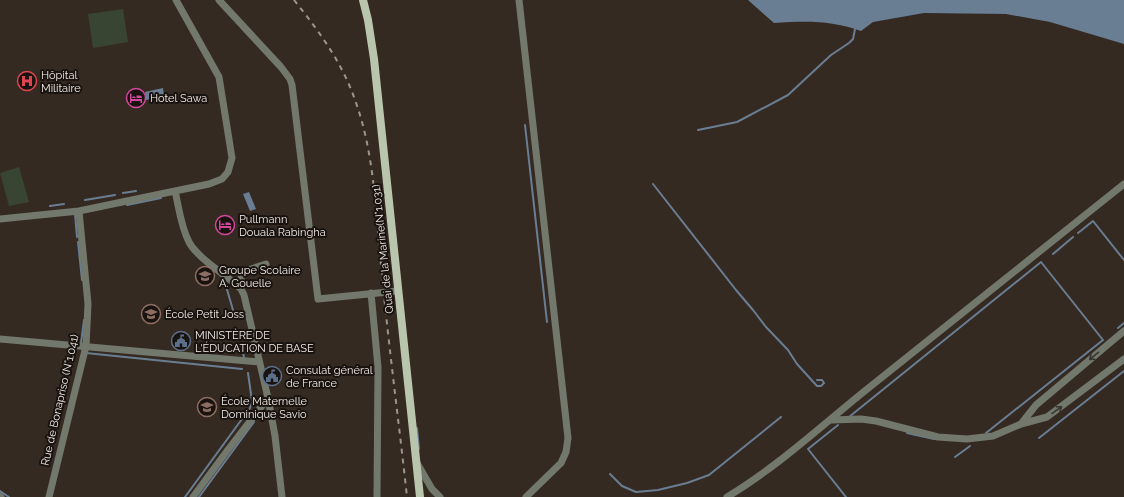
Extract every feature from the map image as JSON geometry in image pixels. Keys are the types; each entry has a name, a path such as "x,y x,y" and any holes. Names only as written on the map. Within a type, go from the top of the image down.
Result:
{"main road":[{"name":"Quai de la Marine(N°1.031)","path":"364,0 374,59 420,497"}],"street":[{"path":"0,219 79,211 175,192 209,184 222,179 228,172 232,158 219,77 176,0"},
{"path":"219,0 281,67 290,79 292,85 318,299 398,291"},
{"path":"519,0 568,438 566,452 561,463 526,497"},
{"path":"727,497 760,476 1124,184"},
{"path":"175,192 185,233 189,243 196,252 241,289 244,295 268,398 279,460 282,497"},
{"name":"Rue de Bonapriso (N°1.041)","path":"49,497 86,346 88,304 79,211"},
{"path":"241,289 241,278 245,271 266,264"},
{"path":"371,294 378,367 376,497"},
{"path":"1021,424 1036,405 1124,331"},
{"path":"0,338 259,362"},
{"path":"831,420 861,419 876,421 938,437 967,439 992,436 1021,424 1047,417 1124,358"},
{"path":"193,497 268,398"},
{"path":"416,462 432,488 440,497"}],"green space":[{"path":"123,9 128,42 93,48 88,14"},
{"path":"19,167 29,202 9,206 0,173"}],"water":[{"path":"748,0 1124,0 1124,44 1050,22 1006,14 924,13 873,22 861,31 850,27 818,22 774,23"},
{"path":"163,88 164,96 146,100 145,92"},
{"path":"249,192 256,209 250,211 243,194"}],"waterway":[{"path":"698,130 737,122 788,95 831,55 849,43 853,39 855,29"},
{"path":"525,125 547,322"},
{"path":"653,184 766,327 788,350 797,364 817,386 821,386 824,383 822,380 817,380"},
{"path":"123,193 136,191"},
{"path":"85,200 115,195"},
{"path":"127,205 161,198"},
{"path":"50,206 64,204"},
{"path":"75,214 77,237"},
{"path":"1078,233 1093,221 1124,260"},
{"path":"1053,254 1073,237"},
{"path":"78,242 82,280"},
{"path":"849,417 1041,262 1103,340 986,433"},
{"path":"226,286 233,310"},
{"path":"81,343 84,320"},
{"path":"1118,328 1124,323"},
{"path":"86,353 242,369"},
{"path":"243,353 243,358"},
{"path":"1039,438 1124,371"},
{"path":"185,497 250,408 252,401 248,373"},
{"path":"610,474 622,486 636,492 658,490 687,483 709,475 781,417"},
{"path":"199,497 254,422"},
{"path":"838,425 808,449 846,497"},
{"path":"417,428 419,449"},
{"path":"907,433 934,439"},
{"path":"955,457 970,446"},
{"path":"0,491 9,497"}],"railway":[{"path":"294,0 329,47 350,86 362,121 367,142 374,186 385,303 407,497"}],"place":[{"name":"Hôpital Militaire","path":"27,81"},
{"name":"Hotel Sawa","path":"136,98"},
{"name":"Pullmann Douala Rabingha","path":"225,225"},
{"name":"Groupe Scolaire A. Gouelle","path":"205,276"},
{"name":"École Petit Joss","path":"151,314"},
{"name":"MINISTÈRE DE L'ÉDUCATION DE BASE","path":"181,341"},
{"name":"Consulat général de France","path":"272,376"},
{"name":"École Maternelle Dominique Savio","path":"207,407"}]}
